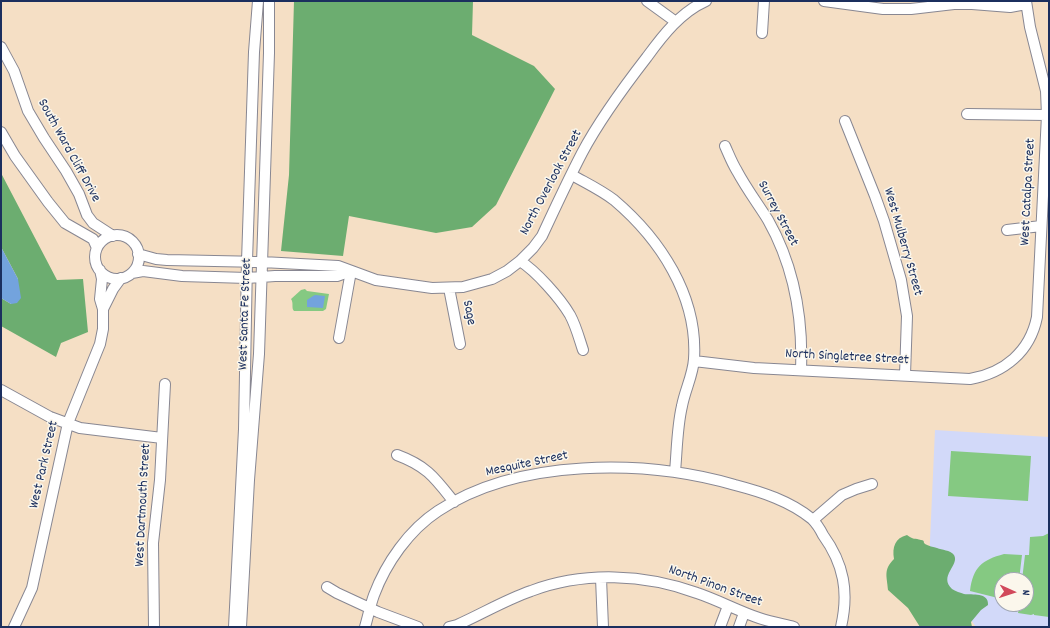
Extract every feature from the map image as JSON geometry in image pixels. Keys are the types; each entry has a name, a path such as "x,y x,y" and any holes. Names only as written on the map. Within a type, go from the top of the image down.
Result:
{"street":[{"name":"West Santa Fe Street","path":"234,627 244,428 247,261 254,52 258,1"},
{"name":"West Santa Fe Street","path":"241,627 249,480 258,362 269,53 269,1"},
{"path":"647,1 676,22"},
{"name":"North Overlook Street","path":"138,254 156,260 247,261 338,266 376,280 432,288 463,287 492,279 520,261 533,248 542,236 582,153 603,118 627,83 676,22 698,5 706,1"},
{"path":"762,33 764,1"},
{"path":"824,1 883,10 911,9 954,4 1010,7 1026,2"},
{"name":"West Catalpa Street","path":"998,371 1022,351 1031,339 1044,283 1041,226 1047,115 1046,91 1026,2"},
{"name":"South Ward Cliff Drive","path":"1,47 14,71 28,111 66,171 87,215 93,223 113,236 120,235 132,241 138,254"},
{"path":"967,114 1047,115"},
{"name":"West Mulberry Street","path":"845,121 878,202 901,280 906,316 905,375"},
{"path":"1,132 15,156 65,223 93,239 97,248"},
{"name":"Surrey Street","path":"725,146 737,172 768,221 788,266 799,315 802,346 801,370"},
{"path":"572,174 614,200 647,233 662,252 676,277 688,307 694,338 694,362 681,407 675,472"},
{"path":"1007,230 1041,226"},
{"path":"113,236 106,238 101,242 95,255 96,262 100,270 104,275 111,278 121,278 132,273 143,271 182,276 247,278 275,276 337,276 351,271 339,338"},
{"path":"132,273 136,267 138,254"},
{"path":"520,261 526,264 560,301 570,315 583,350"},
{"name":"West Park Street","path":"14,627 32,588 68,423 100,344 103,329 103,309 100,299 102,279 100,270"},
{"name":"West Park Street","path":"103,309 113,289 121,278"},
{"name":"Sage","path":"449,288 460,344"},
{"name":"North Singletree Street","path":"694,362 754,368 970,379 998,371"},
{"name":"West Dartmouth Street","path":"154,627 154,543 160,480 165,384"},
{"path":"1,390 34,410 80,428 162,438"},
{"path":"397,455 413,461 424,468 454,502"},
{"name":"Mesquite Street","path":"365,627 380,581 399,550 420,525 437,512 472,493 487,487 543,473 599,467 675,472 717,479 768,495 794,507 813,520 832,546 840,567 844,585 845,610 841,627"},
{"path":"813,520 842,495 872,484"},
{"path":"601,578 604,627"},
{"name":"North Pinon Street","path":"449,627 475,623 508,600 541,587 582,579 601,578 634,578 673,585 698,593 744,613 794,627"},
{"path":"326,587 370,608 418,627"},
{"path":"720,627 728,606"},
{"path":"739,627 744,613"}],"shaded area":[{"path":"935,430 1049,437 1049,627 976,627 929,562"}],"green space":[{"path":"294,1 473,1 472,35 534,66 555,89 496,205 472,227 436,233 349,216 343,256 281,251 289,175"},
{"path":"1,173 57,280 83,279 88,332 61,343 56,357 1,326 1,298 11,304 18,279 1,247"},
{"path":"305,289 307,291 329,294 326,309 323,311 294,311 291,299 301,290"},
{"path":"951,451 1031,456 1028,501 948,496"},
{"path":"1049,533 1049,617 1018,613 1034,612 1034,572 1023,572 1025,555 1029,555 1030,537 1043,536"},
{"path":"907,535 923,541 926,545 948,551 954,555 954,563 947,580 952,589 964,594 979,595 986,598 988,605 981,610 971,622 972,627 920,627 908,608 888,590 886,573 888,567 894,559 895,544 900,538"},
{"path":"1004,554 1022,555 1020,572 994,572 994,597 970,591 973,576 976,570 984,562"}],"water":[{"path":"1,247 18,279 21,298 17,303 11,304 1,298"},
{"path":"315,295 325,296 323,308 307,307 307,300"}]}
